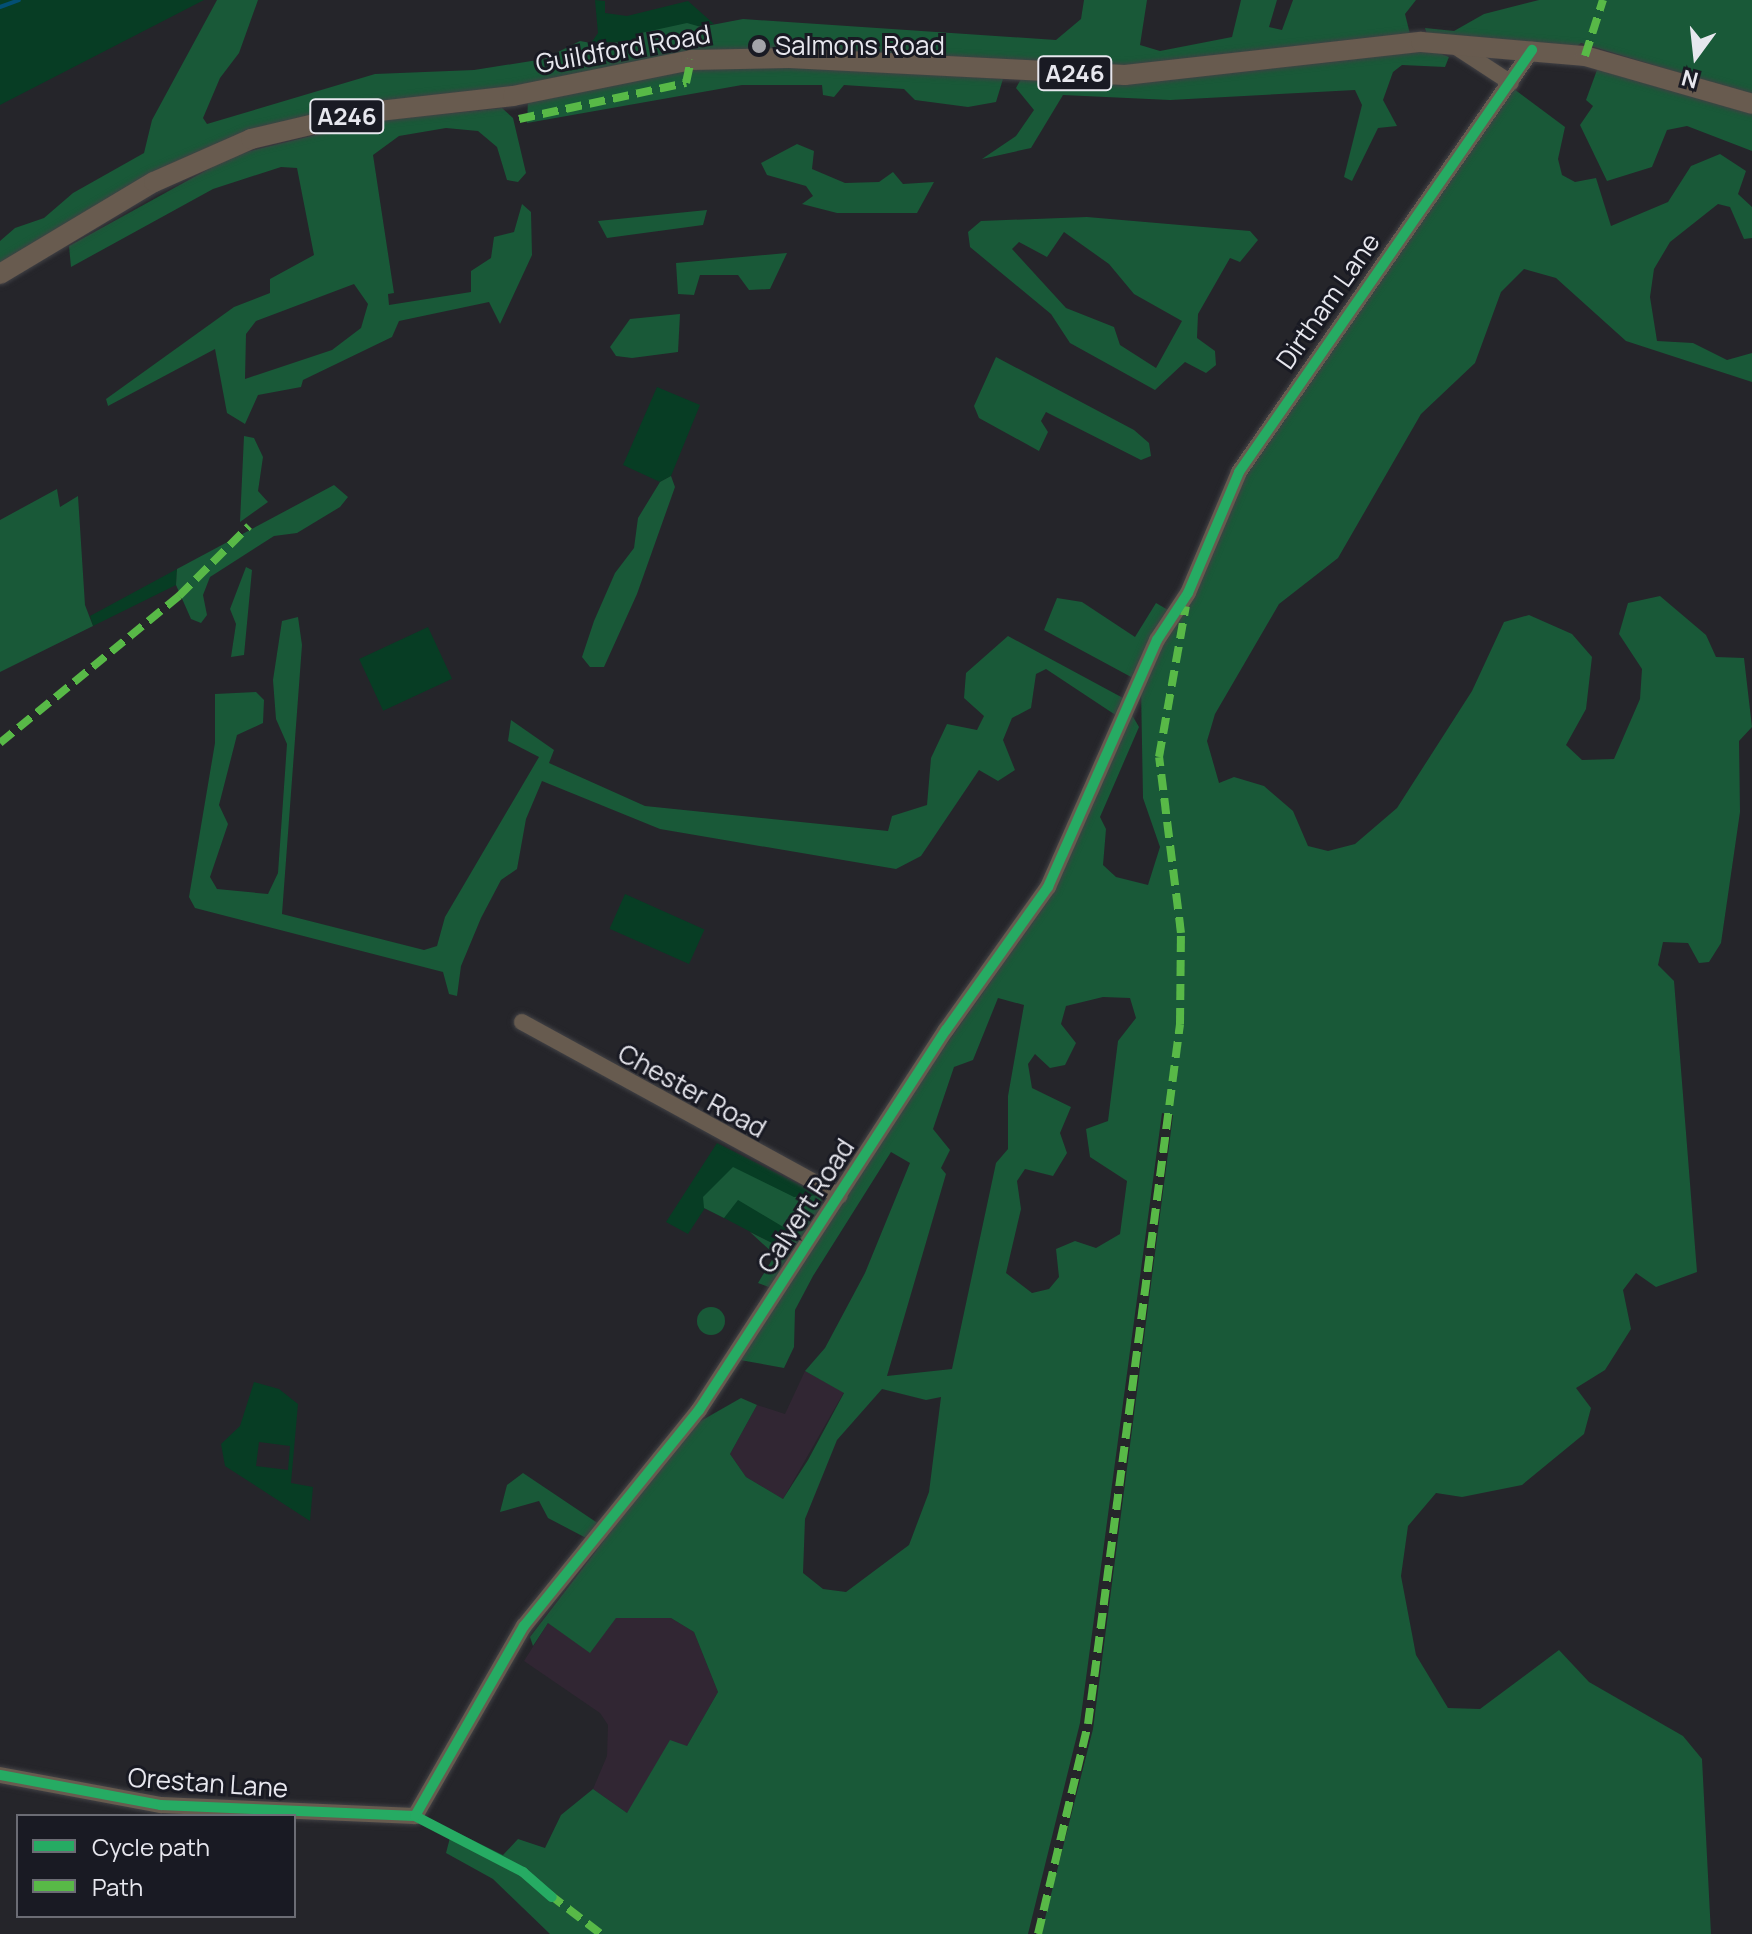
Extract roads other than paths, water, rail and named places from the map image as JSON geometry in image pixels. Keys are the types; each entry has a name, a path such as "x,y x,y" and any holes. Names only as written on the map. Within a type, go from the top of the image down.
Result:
{"main road":[{"name":"Guildford Road","path":"0,274 154,182 251,139 361,113 513,96 691,60 789,58 1125,75 1336,48 1453,45 1532,50"},
{"name":"A246","path":"1532,50 1621,63 1752,104"}],"street":[{"path":"1453,45 1511,83"},
{"name":"Dirtham Lane","path":"1188,593 1244,463 1532,50"},
{"name":"Calvert Road","path":"415,1816 524,1626 699,1410 969,996 1048,887 1157,640 1188,593"},
{"name":"Chester Road","path":"522,1022 840,1196"},
{"name":"Orestan Lane","path":"0,1775 161,1805 415,1816"}],"waterway":[{"path":"0,7 19,0"}],"place":[{"name":"Salmons Road","path":"759,46"}]}
